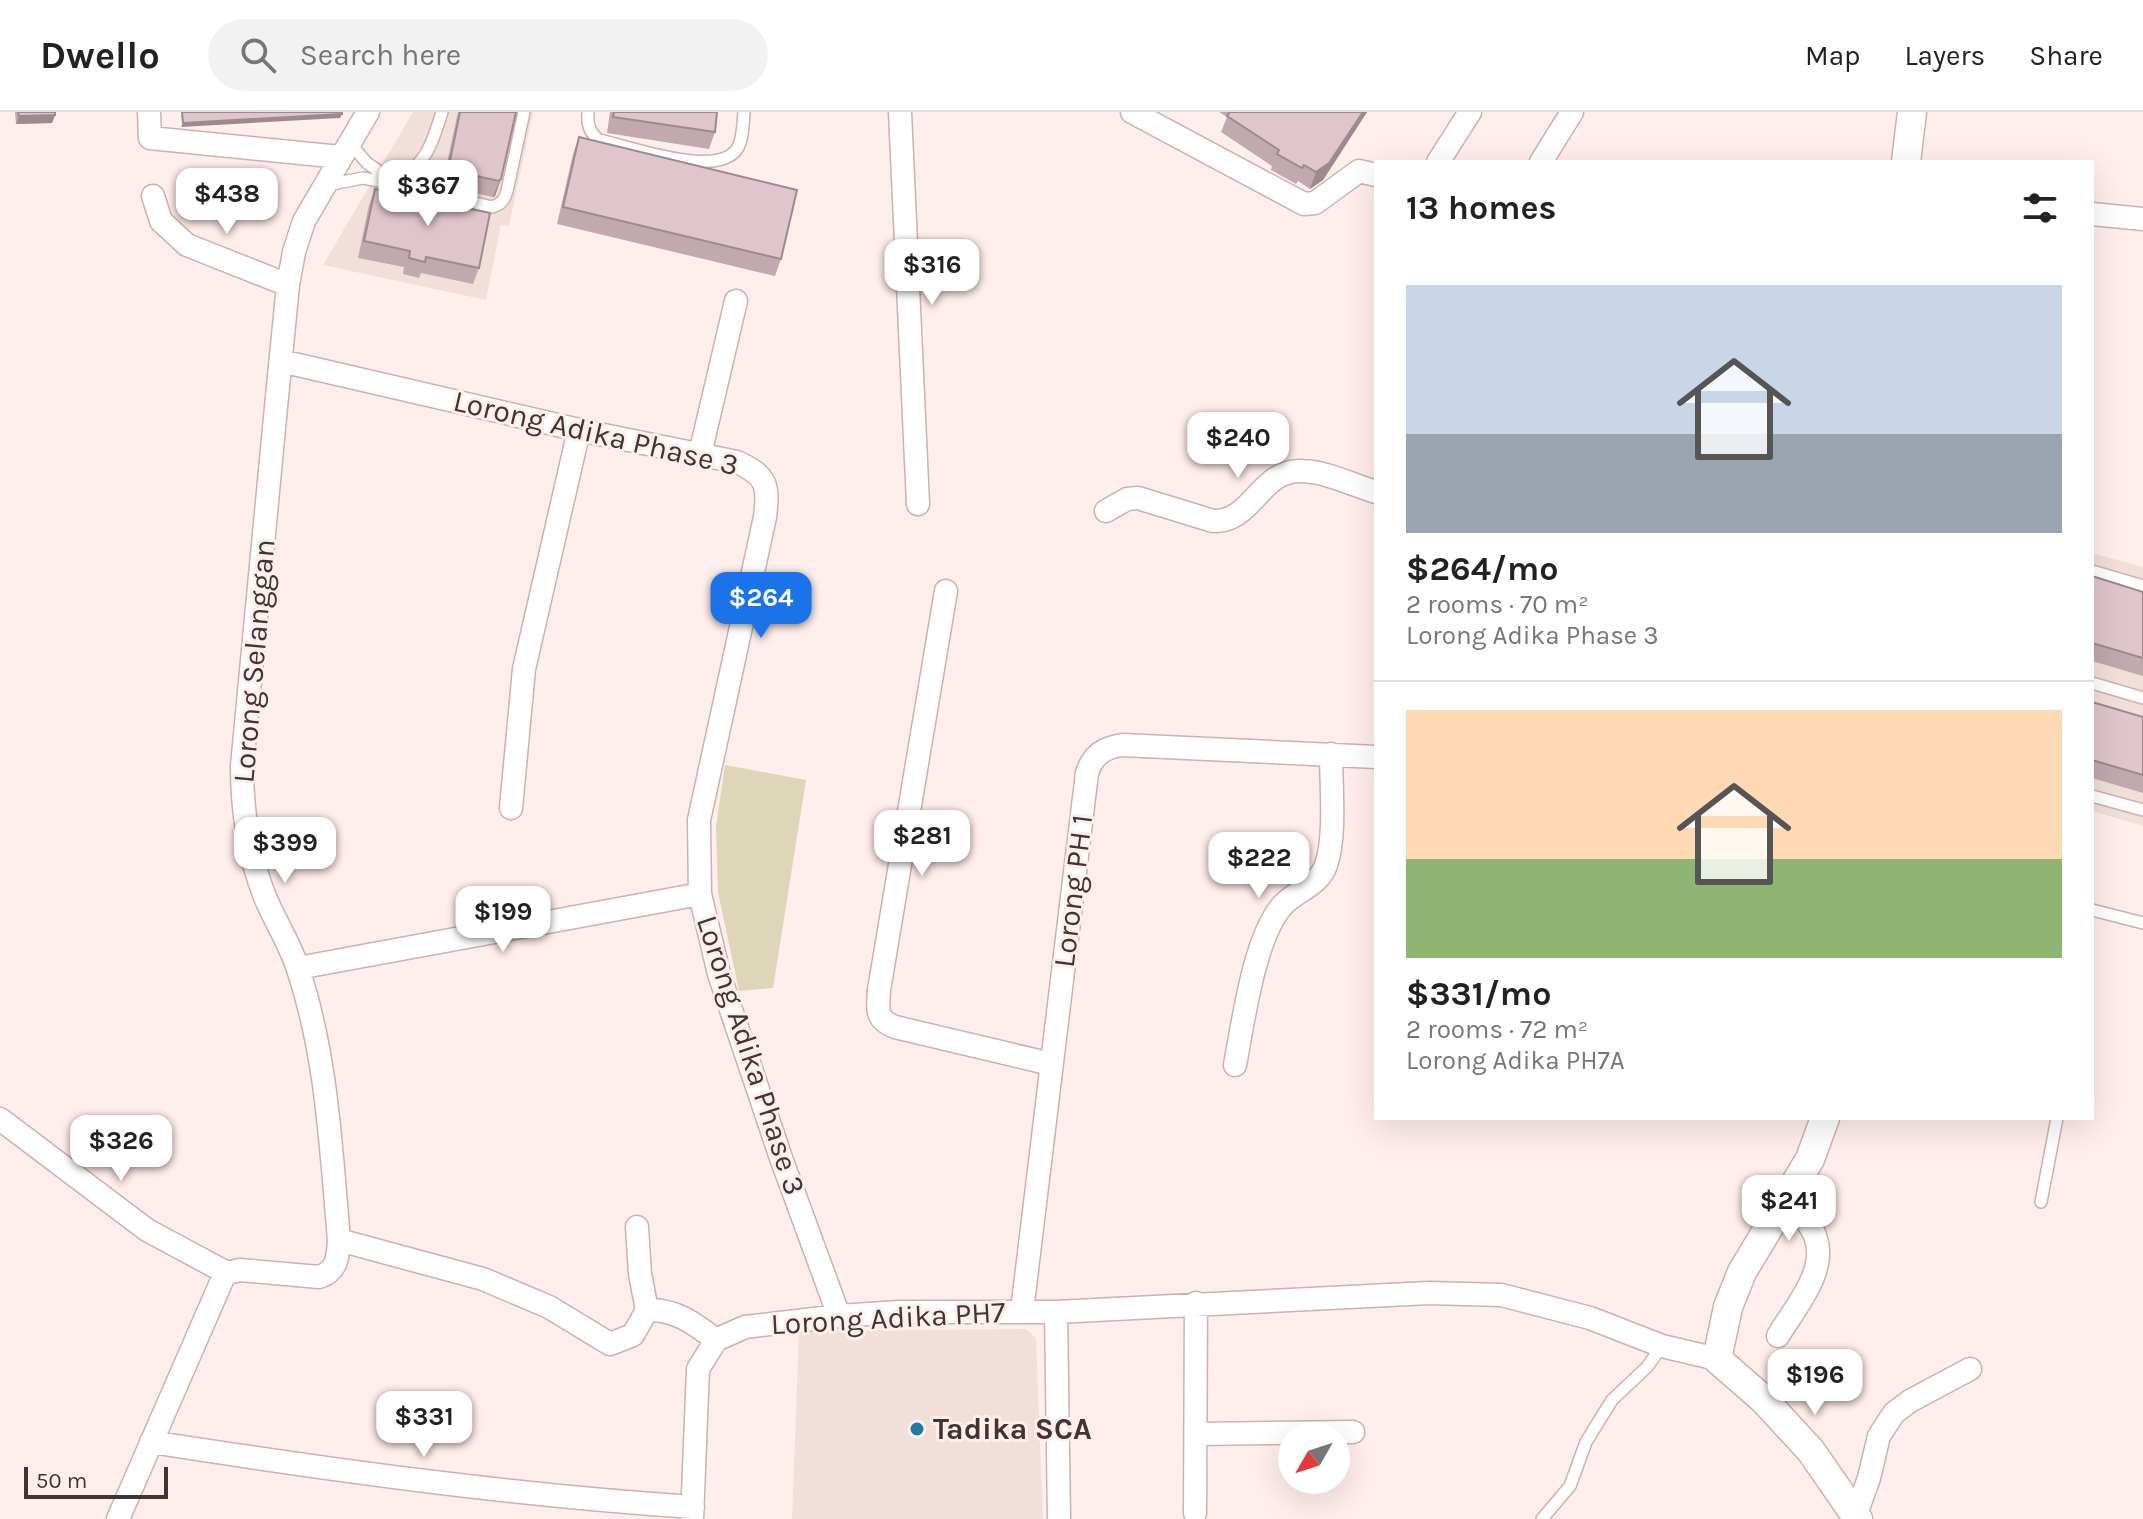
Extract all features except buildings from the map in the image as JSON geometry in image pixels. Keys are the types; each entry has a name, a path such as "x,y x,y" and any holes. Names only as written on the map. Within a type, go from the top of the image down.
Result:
{"street":[{"path":"149,112 150,138 344,150"},
{"name":"Lorong Selanggan","path":"227,1273 240,1270 319,1277 334,1267 339,1240 325,1086 298,968 265,896 248,845 242,805 242,766 251,648 288,285 294,252 304,221 368,112"},
{"path":"900,112 918,504"},
{"path":"1132,112 1304,204 1315,203 1359,171 1374,175"},
{"path":"1439,160 1470,112"},
{"path":"1542,160 1572,112"},
{"path":"1906,160 1912,112"},
{"path":"153,196 161,221 187,245 288,285"},
{"path":"2094,214 2143,219"},
{"path":"700,454 736,301"},
{"name":"Lorong Adika Phase 3","path":"281,361 579,430 737,462 756,471 766,486 767,499 699,820 700,894 719,974 781,1158 839,1316"},
{"path":"511,808 524,669 579,430"},
{"path":"1106,511 1127,499 1138,498 1213,521 1225,521 1246,509 1258,492 1279,476 1303,471 1374,491"},
{"path":"946,591 879,990 879,1009 883,1022 895,1027 1051,1064"},
{"name":"Lorong PH 1","path":"1022,1311 1087,773 1094,758 1105,748 1122,745 1374,757"},
{"path":"1235,1065 1254,977 1272,922 1282,906 1311,885 1326,867 1330,850 1331,754"},
{"path":"298,968 700,894"},
{"path":"0,1119 147,1230 227,1273 118,1519"},
{"path":"1824,1120 1810,1159 1742,1272 1728,1307 1717,1359 1764,1400 1811,1451 1857,1517"},
{"path":"1778,1336 1815,1272 1820,1257 1816,1236 1788,1197"},
{"path":"339,1240 483,1279 549,1307 610,1344 633,1335 647,1310 640,1274 637,1227"},
{"name":"Lorong Adika PH7","path":"716,1340 745,1327 839,1316 1056,1312 1429,1293 1501,1295 1590,1318 1662,1346 1717,1359"},
{"path":"1195,1513 1196,1303"},
{"path":"151,1442 421,1482 693,1513 698,1369 716,1340 689,1320 664,1310 647,1310"},
{"path":"1056,1312 1059,1519"},
{"path":"1857,1517 1879,1436 1894,1413 1970,1369"},
{"path":"1196,1434 1353,1432"}],"lane":[{"path":"396,184 417,168 427,154 442,112"},
{"path":"327,185 363,178 492,207 499,205 507,191 524,112"},
{"path":"588,112 592,135 599,140 712,163 725,159 737,149 744,112"},
{"path":"344,150 396,184"},
{"path":"2094,572 2143,586"},
{"path":"2094,684 2143,698"},
{"path":"2094,797 2143,810"},
{"path":"2094,911 2143,923"},
{"path":"2041,1202 2057,1120"},
{"path":"1542,1519 1570,1486 1586,1442 1612,1400 1647,1367 1662,1346"}],"shaded area":[{"path":"413,112 533,112 509,226 501,225 486,300 323,265"},
{"path":"2094,554 2143,567 2143,826 2094,812"},
{"path":"725,765 806,780 773,988 739,991 718,892 716,827"},
{"name":"Tadika SCA","path":"1026,1329 1036,1338 1043,1519 792,1519 799,1331"}],"place":[{"name":"Tadika SCA","path":"917,1429"}]}
